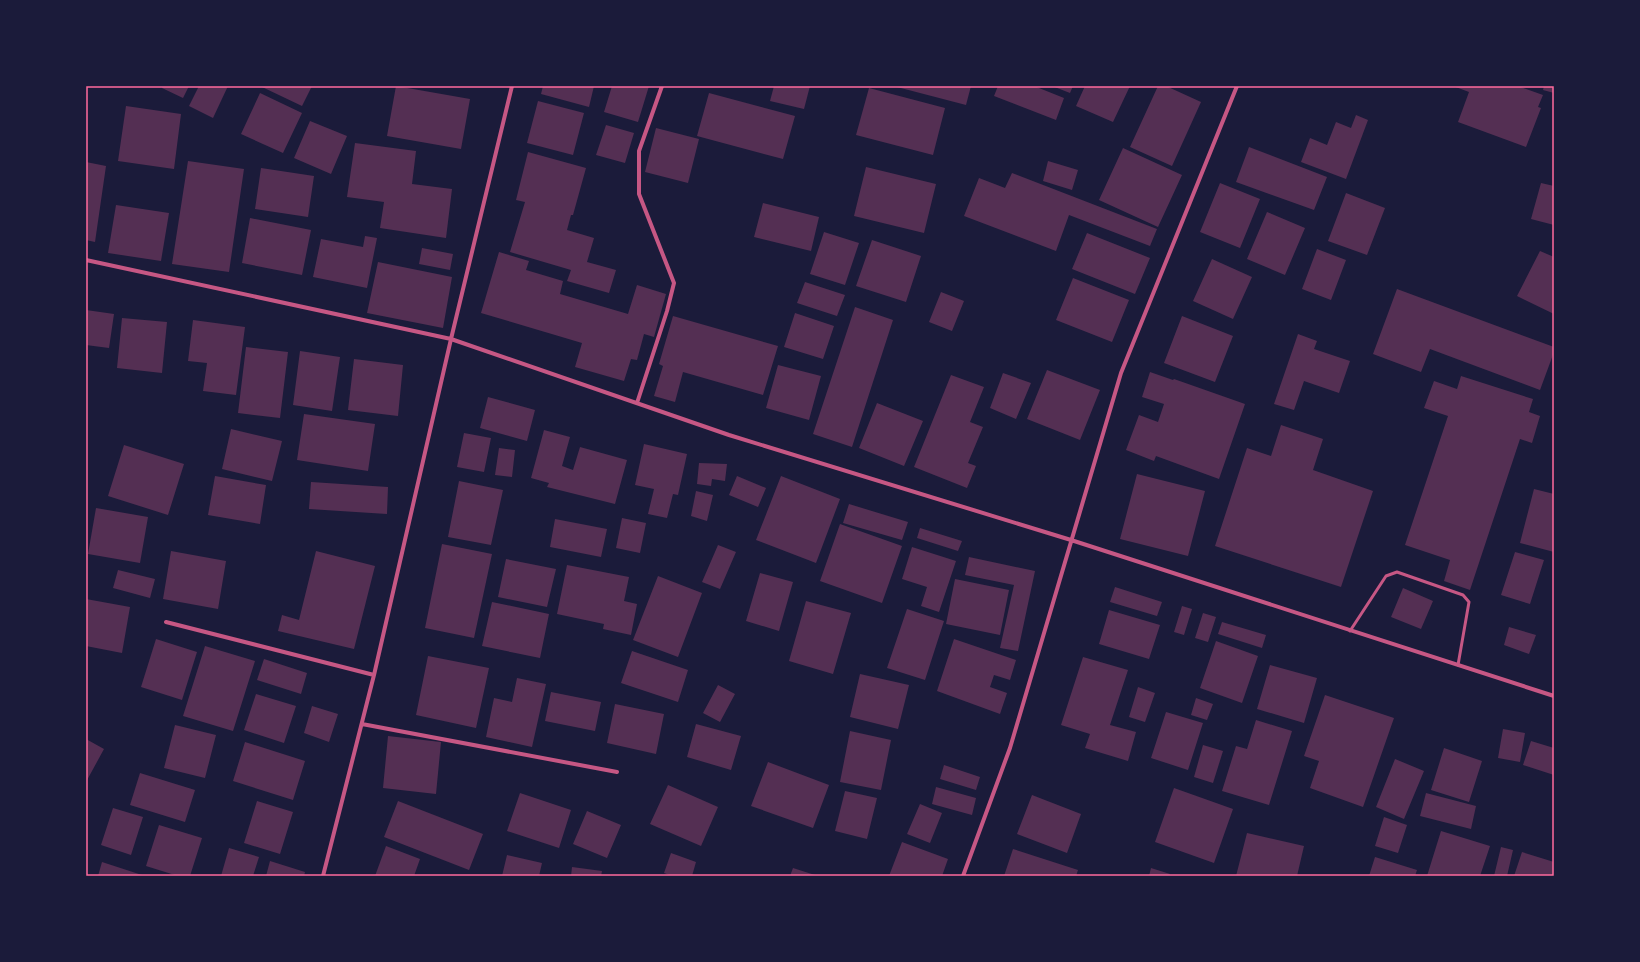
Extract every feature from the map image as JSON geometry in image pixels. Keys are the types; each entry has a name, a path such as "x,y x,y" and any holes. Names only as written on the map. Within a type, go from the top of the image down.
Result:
{"street":[{"path":"323,876 374,675 451,340 512,86"},
{"path":"637,403 667,311 674,283 639,194 639,151 662,86"},
{"path":"963,876 1010,748 1121,373 1237,86"},
{"path":"86,260 451,340 729,435 1071,540 1554,696"},
{"path":"166,622 374,675"},
{"path":"362,724 617,772"}],"lane":[{"path":"1350,631 1386,576 1396,572 1463,595 1469,602 1458,665"}],"building":[{"path":"163,86 189,86 183,98 162,88"},
{"path":"199,86 228,86 213,118 189,106"},
{"path":"260,86 312,86 302,106"},
{"path":"396,86 470,99 461,149 387,136"},
{"path":"543,86 594,86 589,107 541,94"},
{"path":"612,86 649,86 638,122 604,112"},
{"path":"774,86 810,86 804,109 770,101"},
{"path":"971,86 966,105 897,87"},
{"path":"998,86 1034,86 1064,98 1056,120 994,96"},
{"path":"1052,86 1073,86 1070,93"},
{"path":"1085,86 1130,86 1113,122 1076,106"},
{"path":"1158,86 1166,86 1201,102 1172,166 1130,147"},
{"path":"1453,86 1518,86 1543,95 1538,107 1541,108 1526,147 1458,122 1469,92"},
{"path":"1544,86 1554,86 1554,93 1543,90"},
{"path":"869,88 945,108 933,155 856,135"},
{"path":"260,93 302,113 283,153 241,134"},
{"path":"709,93 795,116 783,159 697,136"},
{"path":"538,101 584,113 573,155 527,143"},
{"path":"126,106 181,114 174,169 118,161"},
{"path":"1356,115 1368,120 1346,179 1301,162 1310,138 1327,145 1336,122 1351,128"},
{"path":"310,121 347,136 331,174 294,158"},
{"path":"606,125 634,133 625,163 596,155"},
{"path":"656,128 699,139 688,183 645,172"},
{"path":"355,143 416,151 412,184 452,189 446,238 380,228 384,202 347,197"},
{"path":"1249,147 1327,177 1314,210 1236,182"},
{"path":"1123,148 1182,175 1158,227 1099,200"},
{"path":"528,152 586,168 573,215 571,215 567,230 594,238 587,262 616,270 609,293 567,281 571,270 510,252 525,202 516,200"},
{"path":"188,161 244,169 229,272 172,264"},
{"path":"1048,161 1078,170 1072,190 1043,181"},
{"path":"86,162 106,166 95,242 86,240"},
{"path":"866,167 936,184 924,233 854,216"},
{"path":"261,168 314,176 308,217 255,209"},
{"path":"1012,173 1157,229 1150,246 1069,215 1056,251 964,216 979,178 1005,188"},
{"path":"1220,183 1260,199 1240,248 1200,232"},
{"path":"1541,183 1554,186 1554,225 1531,219"},
{"path":"1346,193 1385,208 1367,255 1328,241"},
{"path":"763,203 819,217 811,251 754,237"},
{"path":"116,205 169,213 161,261 108,253"},
{"path":"1267,212 1305,228 1285,275 1247,259"},
{"path":"250,218 311,230 302,275 242,263"},
{"path":"824,232 859,243 845,285 810,274"},
{"path":"1087,233 1150,258 1135,294 1072,269"},
{"path":"365,236 377,238 367,288 313,277 321,239 363,247"},
{"path":"872,240 921,256 906,302 856,286"},
{"path":"422,248 453,254 450,270 419,264"},
{"path":"1317,249 1346,260 1331,300 1302,289"},
{"path":"1540,251 1554,257 1554,314 1517,296"},
{"path":"499,252 529,261 526,270 563,281 560,294 628,314 637,285 666,294 654,337 644,334 637,360 631,359 624,381 575,367 582,343 481,313"},
{"path":"1212,259 1252,277 1233,319 1193,301"},
{"path":"378,262 452,277 443,328 367,313"},
{"path":"1073,278 1129,300 1112,342 1056,320"},
{"path":"805,282 845,295 837,316 797,303"},
{"path":"1397,289 1554,347 1554,352 1540,390 1430,349 1421,372 1373,354"},
{"path":"941,292 964,301 952,331 929,322"},
{"path":"855,307 893,320 852,447 813,434"},
{"path":"86,310 114,314 109,348 86,345"},
{"path":"795,313 834,326 823,359 784,347"},
{"path":"673,316 778,346 763,395 683,372 675,402 654,396 663,366 659,364"},
{"path":"1182,316 1233,336 1215,382 1164,363"},
{"path":"122,318 167,322 162,373 117,368"},
{"path":"193,320 245,327 236,395 203,391 207,363 188,361"},
{"path":"1298,334 1317,341 1314,349 1350,361 1339,393 1304,381 1294,410 1274,404"},
{"path":"246,347 288,352 280,418 238,413"},
{"path":"300,351 340,357 332,411 293,405"},
{"path":"354,359 403,365 398,416 348,410"},
{"path":"778,365 821,376 809,420 766,408"},
{"path":"1047,370 1100,390 1080,440 1027,419"},
{"path":"1150,372 1245,404 1219,479 1156,456 1154,461 1126,450 1139,415 1158,422 1164,404 1142,397"},
{"path":"1003,373 1031,383 1016,419 990,408"},
{"path":"951,375 984,387 970,422 983,427 968,463 976,466 967,488 914,467"},
{"path":"1461,376 1533,399 1529,412 1540,416 1532,443 1520,439 1470,590 1444,581 1450,560 1405,545 1448,416 1424,408 1434,381 1457,389"},
{"path":"488,397 535,410 527,441 480,428"},
{"path":"877,403 923,421 904,466 859,448"},
{"path":"304,414 375,424 368,471 297,460"},
{"path":"1281,425 1323,439 1313,470 1373,491 1341,587 1215,546 1247,448 1271,456"},
{"path":"231,429 282,441 272,481 222,469"},
{"path":"544,430 570,437 562,466 573,470 580,447 627,460 615,504 547,487 549,483 531,478"},
{"path":"464,433 491,438 484,472 457,467"},
{"path":"644,444 687,454 678,495 673,494 667,518 648,514 654,489 635,485"},
{"path":"124,445 184,464 168,515 108,496"},
{"path":"499,448 515,450 512,477 495,475"},
{"path":"699,463 727,464 725,481 712,479 711,486 697,484"},
{"path":"1137,474 1205,491 1188,556 1120,539"},
{"path":"215,476 266,485 260,524 208,515"},
{"path":"737,476 766,488 758,507 729,495"},
{"path":"781,476 840,499 816,563 756,540"},
{"path":"459,481 503,490 491,545 448,537"},
{"path":"311,482 388,487 387,514 309,509"},
{"path":"1534,489 1554,494 1554,552 1520,543"},
{"path":"696,491 713,495 707,521 691,516"},
{"path":"849,504 908,522 902,540 843,523"},
{"path":"96,508 148,517 140,563 88,554"},
{"path":"622,518 646,523 640,553 616,548"},
{"path":"555,519 607,529 601,557 550,547"},
{"path":"840,524 902,546 882,603 820,581"},
{"path":"920,528 962,541 958,551 917,538"},
{"path":"442,544 492,554 474,638 425,628"},
{"path":"718,545 736,552 720,589 702,582"},
{"path":"912,547 956,561 939,612 921,606 927,587 902,579"},
{"path":"171,551 226,561 218,609 163,599"},
{"path":"316,551 375,566 354,649 278,631 282,615 299,620"},
{"path":"1515,552 1544,560 1530,604 1501,595"},
{"path":"969,557 1035,571 1018,651 1000,648 1014,585 965,575"},
{"path":"506,559 556,569 547,607 498,597"},
{"path":"567,565 629,577 624,601 637,604 631,635 603,629 604,624 557,614"},
{"path":"118,570 155,579 150,598 113,588"},
{"path":"760,573 793,582 779,631 746,621"},
{"path":"658,576 702,593 678,657 633,640"},
{"path":"955,579 1009,590 1000,635 946,624"},
{"path":"1115,587 1162,602 1157,616 1110,602"},
{"path":"1403,588 1433,601 1421,629 1391,617"},
{"path":"86,599 130,607 122,653 86,646"},
{"path":"806,601 851,613 833,674 789,661"},
{"path":"492,602 549,614 540,658 482,646"},
{"path":"1182,606 1192,609 1184,635 1174,632"},
{"path":"907,609 944,621 925,680 887,668"},
{"path":"1109,610 1160,625 1149,659 1099,644"},
{"path":"1203,613 1216,617 1208,642 1195,638"},
{"path":"1222,622 1266,635 1262,648 1218,634"},
{"path":"1509,627 1536,635 1529,654 1504,645"},
{"path":"156,639 197,652 182,700 141,687"},
{"path":"954,639 1016,660 1010,680 994,675 990,687 1007,693 1000,714 937,691"},
{"path":"1216,641 1258,656 1242,703 1200,688"},
{"path":"205,646 255,661 233,731 183,716"},
{"path":"632,651 688,670 678,702 621,683"},
{"path":"428,656 489,668 476,728 416,715"},
{"path":"1083,657 1128,670 1110,725 1136,732 1128,761 1085,748 1090,734 1061,725"},
{"path":"264,659 307,673 301,694 257,680"},
{"path":"1270,665 1317,678 1304,723 1257,709"},
{"path":"860,674 909,685 898,729 850,717"},
{"path":"517,678 546,684 532,747 486,737 494,698 512,702"},
{"path":"718,685 735,694 720,722 703,713"},
{"path":"1138,687 1155,693 1145,722 1129,717"},
{"path":"551,692 601,702 595,731 545,721"},
{"path":"256,694 296,706 284,743 244,730"},
{"path":"1325,695 1394,718 1363,807 1310,788 1319,761 1304,756"},
{"path":"1196,698 1213,704 1207,720 1191,715"},
{"path":"615,704 664,714 656,754 607,743"},
{"path":"312,706 338,714 329,742 304,733"},
{"path":"1166,712 1203,723 1188,770 1151,758"},
{"path":"1256,720 1292,731 1269,805 1222,791 1236,746 1247,749"},
{"path":"696,724 741,736 731,770 687,757"},
{"path":"175,725 216,735 205,778 164,768"},
{"path":"1503,729 1525,733 1520,762 1498,758"},
{"path":"850,731 891,740 881,790 840,782"},
{"path":"388,736 441,742 436,794 383,788"},
{"path":"86,739 104,749 86,782"},
{"path":"1531,741 1554,748 1554,775 1523,765"},
{"path":"245,742 305,761 293,800 233,781"},
{"path":"1203,745 1223,751 1213,783 1194,777"},
{"path":"1444,748 1482,761 1469,802 1431,790"},
{"path":"1395,759 1424,771 1404,819 1376,807"},
{"path":"768,762 829,785 813,828 751,806"},
{"path":"944,765 980,777 976,790 940,779"},
{"path":"140,773 195,790 185,822 130,805"},
{"path":"668,785 718,807 701,846 650,824"},
{"path":"936,787 976,798 972,815 932,804"},
{"path":"1174,788 1233,809 1214,863 1155,842"},
{"path":"845,791 877,798 867,839 835,831"},
{"path":"520,793 571,810 559,848 507,831"},
{"path":"1426,793 1476,806 1471,829 1420,816"},
{"path":"1032,795 1081,814 1067,853 1017,834"},
{"path":"257,801 293,812 280,854 244,843"},
{"path":"398,801 483,834 469,870 384,837"},
{"path":"920,804 942,813 930,843 907,834"},
{"path":"113,808 143,817 131,855 101,845"},
{"path":"587,811 621,825 607,858 573,844"},
{"path":"1384,817 1407,825 1398,853 1375,846"},
{"path":"159,825 202,838 190,876 178,876 146,866"},
{"path":"1441,831 1490,846 1480,876 1427,876"},
{"path":"1247,833 1304,846 1297,876 1236,876"},
{"path":"902,842 948,859 942,876 889,876"},
{"path":"386,846 420,859 414,876 375,876"},
{"path":"1501,847 1513,850 1507,876 1494,876"},
{"path":"229,848 259,857 253,876 221,876"},
{"path":"1013,849 1078,870 1076,876 1004,876"},
{"path":"1522,852 1554,862 1553,876 1514,876"},
{"path":"671,853 696,862 692,876 672,876 664,873"},
{"path":"507,855 542,863 539,876 502,876"},
{"path":"1375,857 1417,870 1415,876 1369,876"},
{"path":"270,861 305,872 304,876 266,876"},
{"path":"102,862 145,876 98,876"},
{"path":"572,867 602,871 601,876 571,876"},
{"path":"793,868 818,876 790,876"},
{"path":"1151,868 1170,874 1169,876 1149,876"}]}
